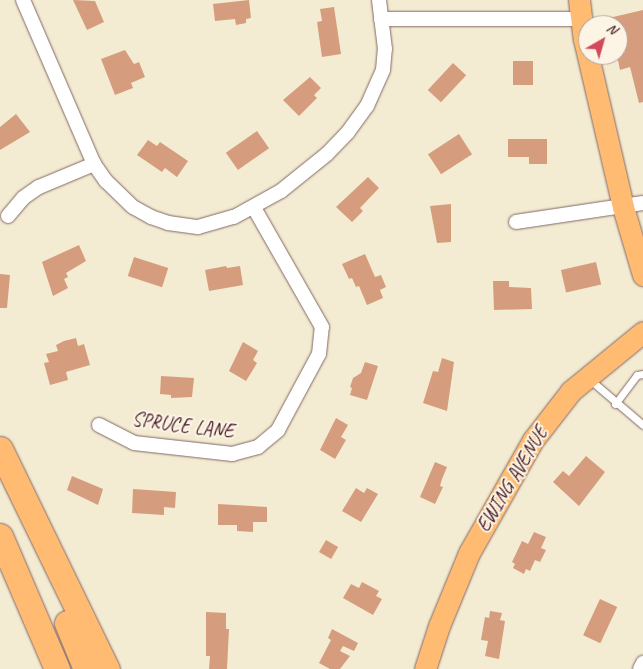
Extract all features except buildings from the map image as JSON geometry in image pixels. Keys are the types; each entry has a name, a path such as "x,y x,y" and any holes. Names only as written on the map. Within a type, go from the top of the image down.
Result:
{"highway":[{"path":"0,449 107,669"},
{"path":"0,468 86,669"},
{"path":"3,543 51,669"},
{"path":"3,543 57,669"}],"main road":[{"path":"580,10 633,205 643,275"},
{"name":"EWING AVENUE","path":"427,667 469,553 533,440 552,412 586,376 643,332"}],"street":[{"path":"23,0 94,164 118,195 133,206 168,223 198,227 215,224 254,208 281,191 327,154 367,106 382,70 385,49 379,0"},
{"path":"381,19 580,10"},
{"path":"8,216 23,198 39,187 94,164"},
{"path":"516,222 633,205"},
{"name":"SPRUCE LANE","path":"99,425 134,443 232,454 258,447 278,430 319,354 322,327 254,208"},
{"path":"640,669 643,663"}],"lane":[{"path":"616,404 638,375 643,374"},
{"path":"586,376 616,404 643,425"}]}
